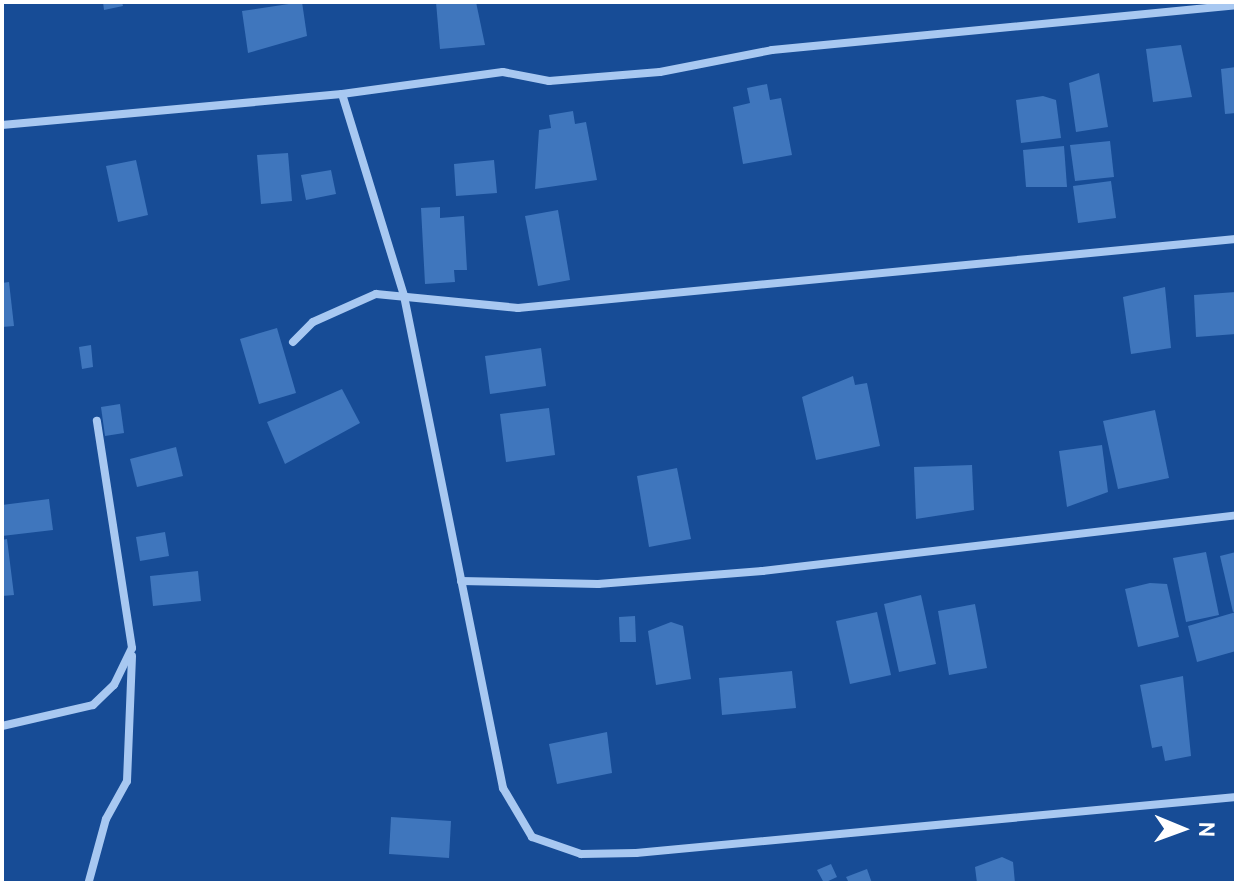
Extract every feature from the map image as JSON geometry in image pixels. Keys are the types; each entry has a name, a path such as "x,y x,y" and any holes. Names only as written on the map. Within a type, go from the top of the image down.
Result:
{"street":[{"path":"2,125 342,94 503,72 549,81 660,72 772,50 1236,5"},
{"path":"342,94 404,296 512,814 532,837 568,851 636,853 1236,797"},
{"path":"293,342 313,322 376,294 518,308 1236,239"},
{"path":"89,881 106,819 127,781 132,648 97,421"},
{"path":"461,581 598,584 762,571 1236,515"},
{"path":"2,726 93,705 114,685 132,648"}],"building":[{"path":"103,2 122,2 123,6 104,10"},
{"path":"302,2 307,36 248,53 242,11"},
{"path":"436,2 476,2 485,45 440,49"},
{"path":"1181,45 1192,97 1153,102 1146,49"},
{"path":"1236,67 1236,113 1225,114 1221,69"},
{"path":"1099,73 1108,127 1076,132 1069,83"},
{"path":"767,84 770,100 781,98 792,155 743,164 733,107 750,103 747,88"},
{"path":"1043,96 1056,100 1061,138 1021,143 1016,100"},
{"path":"573,111 575,124 586,122 597,180 535,189 539,130 551,128 549,115"},
{"path":"1110,141 1114,177 1075,181 1070,145"},
{"path":"1064,146 1067,187 1026,187 1023,150"},
{"path":"288,153 292,201 261,204 257,155"},
{"path":"136,160 148,215 118,222 106,166"},
{"path":"494,160 497,193 456,196 454,164"},
{"path":"331,170 336,194 306,200 301,175"},
{"path":"1111,181 1116,218 1078,223 1073,186"},
{"path":"440,207 440,218 464,216 467,270 454,270 455,282 425,284 421,208"},
{"path":"558,210 570,280 538,286 525,216"},
{"path":"9,282 14,326 2,327 2,283"},
{"path":"1165,287 1171,348 1131,354 1123,297"},
{"path":"1236,292 1236,334 1196,337 1194,295"},
{"path":"277,328 296,393 259,404 240,339"},
{"path":"91,345 93,367 82,369 79,347"},
{"path":"541,348 546,386 490,394 485,356"},
{"path":"853,376 855,385 867,383 880,446 816,460 802,397"},
{"path":"342,389 360,423 285,464 267,422"},
{"path":"120,404 124,433 105,436 101,407"},
{"path":"549,408 555,455 506,462 500,414"},
{"path":"1155,410 1169,478 1118,489 1103,421"},
{"path":"1102,445 1108,492 1067,507 1059,451"},
{"path":"176,447 183,476 137,487 130,459"},
{"path":"972,465 974,510 916,519 914,467"},
{"path":"677,468 691,539 649,547 637,476"},
{"path":"49,499 53,530 2,536 2,505"},
{"path":"165,532 169,556 140,561 136,537"},
{"path":"7,539 14,595 2,596 2,540"},
{"path":"1206,552 1219,615 1186,622 1173,558"},
{"path":"1236,552 1236,611 1233,612 1220,556"},
{"path":"198,571 201,601 153,606 150,576"},
{"path":"1150,583 1167,584 1179,637 1138,647 1125,589"},
{"path":"921,595 936,664 899,672 884,604"},
{"path":"975,604 987,668 949,675 938,611"},
{"path":"877,612 891,675 850,684 836,621"},
{"path":"1236,612 1236,651 1197,662 1188,626"},
{"path":"635,616 636,642 620,642 619,617"},
{"path":"671,622 683,626 691,679 656,685 648,631"},
{"path":"792,671 796,708 722,715 719,678"},
{"path":"1183,676 1191,756 1165,761 1162,746 1152,748 1140,685"},
{"path":"607,732 612,773 557,784 549,744"},
{"path":"391,817 451,821 449,858 389,854"},
{"path":"1002,857 1013,862 1015,883 977,883 975,867"},
{"path":"831,864 837,877 824,883 817,870"},
{"path":"867,869 872,883 849,883 846,877"}]}
